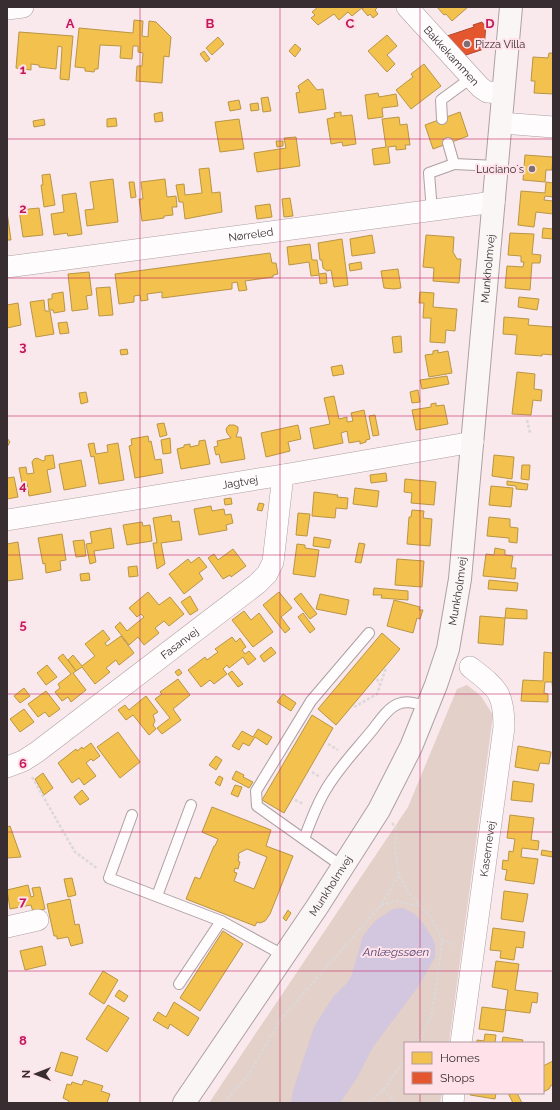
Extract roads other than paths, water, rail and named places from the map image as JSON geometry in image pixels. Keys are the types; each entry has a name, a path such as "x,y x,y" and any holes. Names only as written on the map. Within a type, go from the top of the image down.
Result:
{"street":[{"path":"7,9 24,7"},
{"name":"Bakkekammen","path":"407,7 480,87 487,92 503,93"},
{"name":"Munkholmvej","path":"184,1103 343,867 379,810 411,748 448,649 460,579 511,7"},
{"path":"501,123 553,127"},
{"name":"Nørreled","path":"7,267 494,202"},
{"name":"Jagtvej","path":"7,520 473,442"},
{"name":"Fasanvej","path":"15,764 257,584 267,574 273,562 282,475"},
{"name":"Kasernevej","path":"461,1042 504,727 502,700 498,691 492,683 470,667"},
{"path":"7,927 38,920"}],"lane":[{"path":"442,118 441,100 471,78"},
{"path":"448,143 454,164"},
{"path":"432,210 429,173 454,164 497,166"},
{"path":"343,867 257,806 256,791 311,701 369,633"},
{"path":"304,839 320,800 330,783 341,767 386,713 396,705 402,703 409,702 427,706"},
{"path":"157,896 191,805"},
{"path":"132,815 109,878 221,921 283,955"},
{"path":"179,984 221,921"}],"water":[{"name":"Anlægssøen","path":"403,908 415,914 425,926 435,943 435,957 418,987 373,1047 357,1078 340,1103 291,1103 293,1091 314,1027 333,997 348,982 352,974 363,936 375,921 393,909"}],"place":[{"name":"Pizza Villa","path":"467,44"},
{"name":"Luciano´s","path":"532,169"}]}
